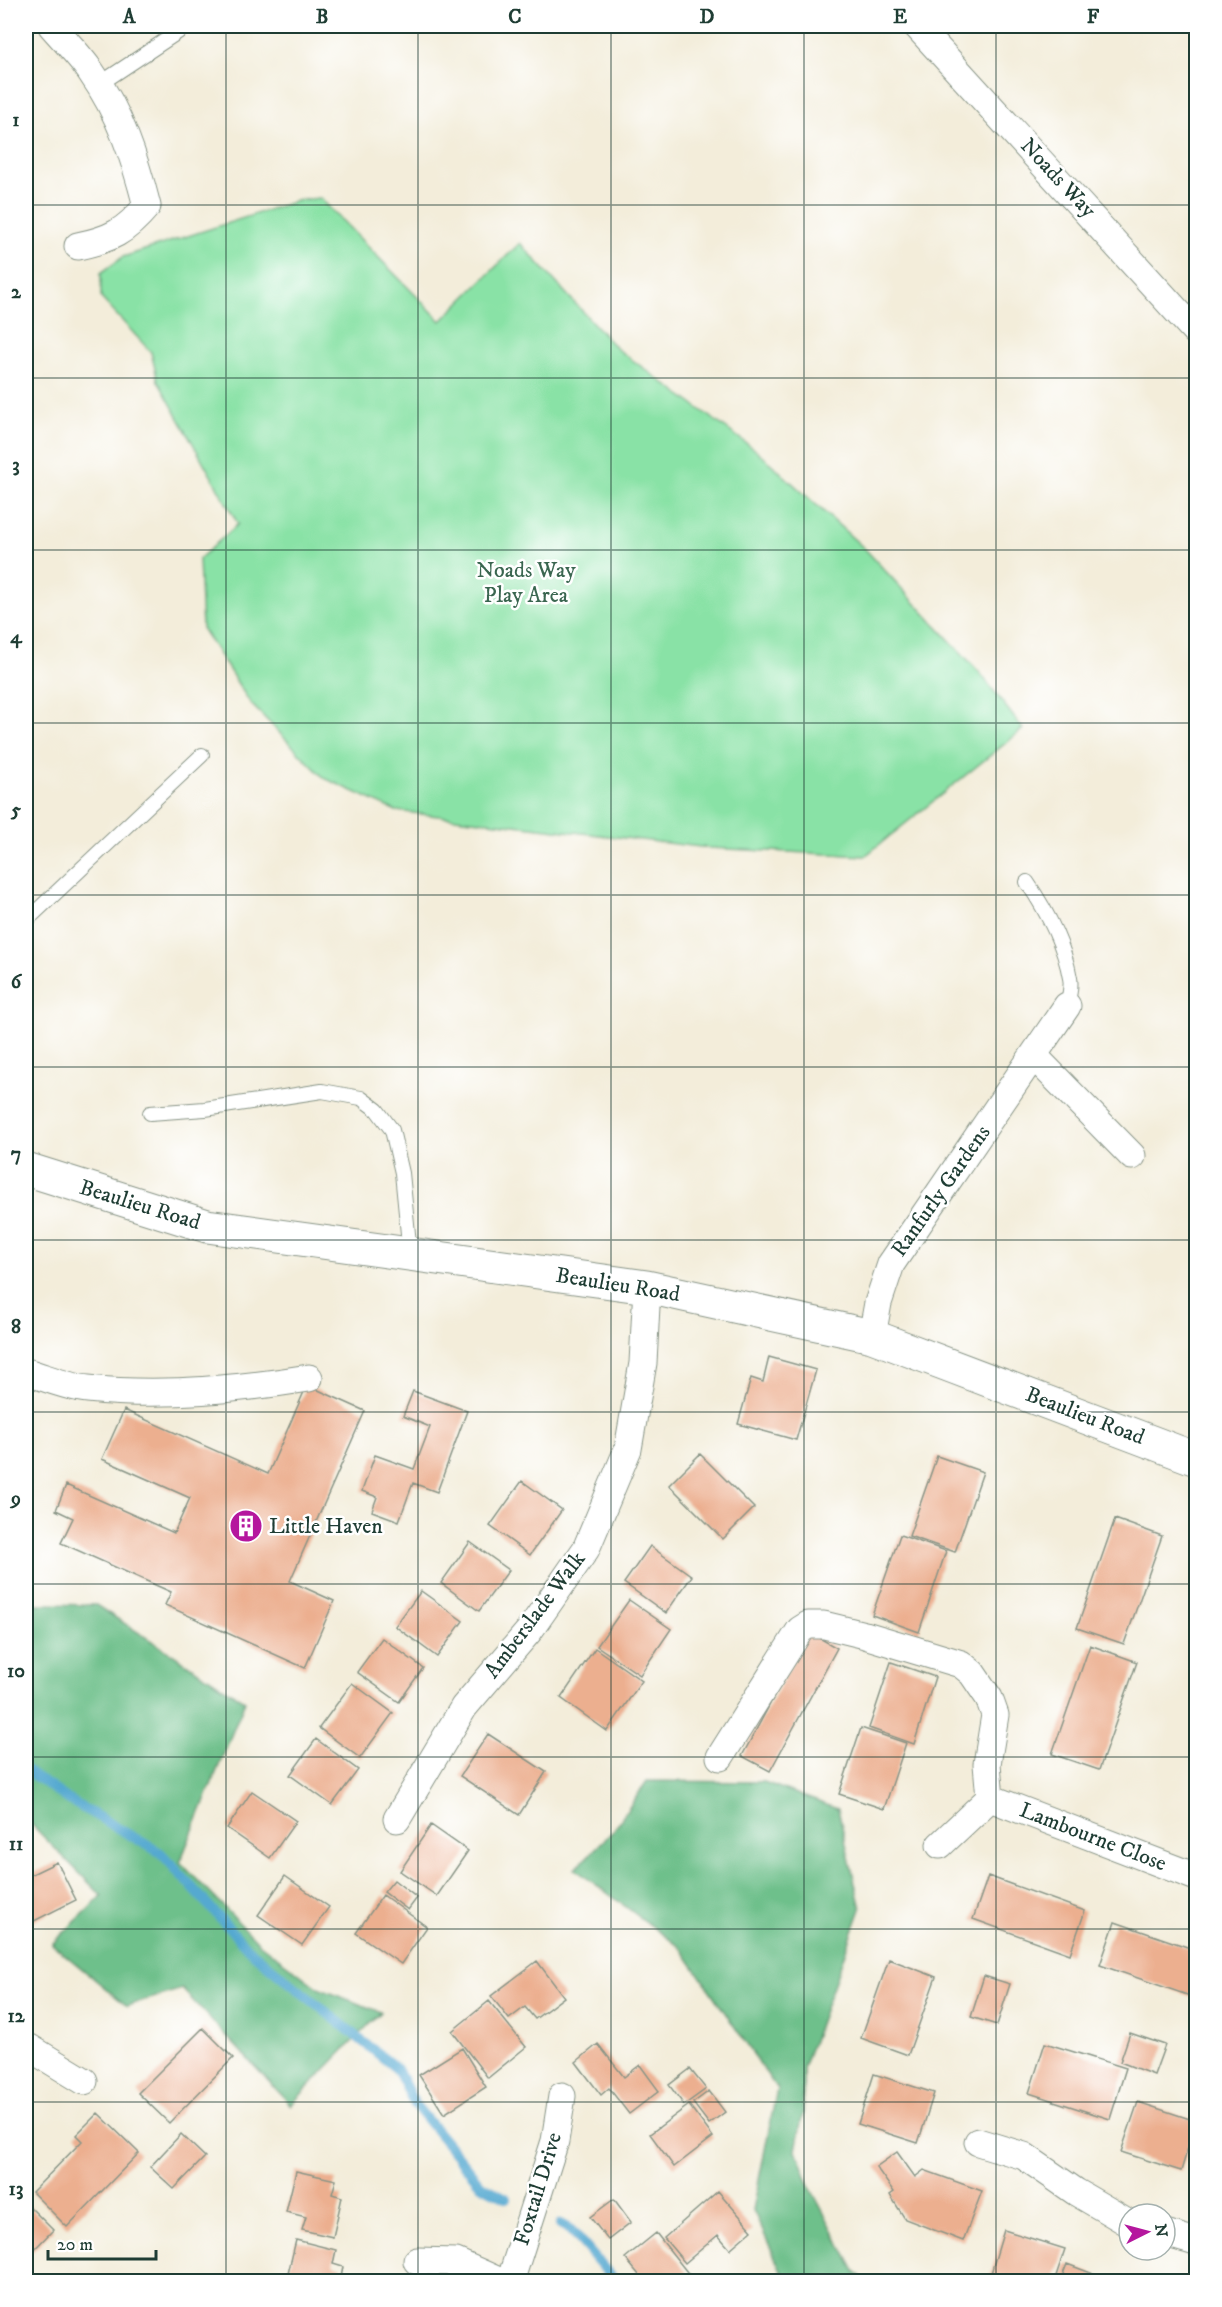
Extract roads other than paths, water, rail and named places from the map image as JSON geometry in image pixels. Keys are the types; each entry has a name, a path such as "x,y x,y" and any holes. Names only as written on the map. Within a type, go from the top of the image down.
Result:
{"street":[{"path":"52,26 92,73 124,133 136,164 147,206 129,227 104,241 78,246"},
{"name":"Noads Way","path":"917,26 1197,332"},
{"name":"Ranfurly Gardens","path":"872,1336 878,1304 891,1264 1067,1006"},
{"path":"1034,1056 1132,1156"},
{"name":"Beaulieu Road","path":"26,1169 207,1226 410,1256 648,1287 872,1336 1197,1459"},
{"name":"Amberslade Walk","path":"397,1819 464,1707 529,1631 586,1549 628,1449 643,1364 648,1287"},
{"path":"26,1372 86,1389 143,1392 232,1390 309,1378"},
{"name":"Lambourne Close","path":"720,1757 800,1630 808,1625 824,1625 961,1664 972,1673 989,1698 995,1715 987,1764 990,1798"},
{"name":"Lambourne Close","path":"940,1845 990,1798"},
{"name":"Lambourne Close","path":"990,1798 1197,1877"},
{"path":"26,2050 30,2048 84,2081"},
{"name":"Foxtail Drive","path":"510,2282 555,2141 562,2096"},
{"path":"978,2142 1024,2156 1076,2192 1117,2216"},
{"path":"1177,2236 1197,2242"},
{"path":"417,2261 456,2262 501,2282"}],"lane":[{"path":"98,85 187,26"},
{"path":"26,921 202,755"},
{"path":"1027,882 1043,906 1071,980 1067,1006"},
{"path":"150,1113 216,1108 322,1091 361,1098 377,1110 392,1130 402,1173 410,1256"}],"waterway":[{"path":"26,1770 69,1800 161,1853 248,1949 397,2069 415,2105 481,2185 506,2198"},
{"path":"560,2224 571,2230 616,2282"}],"place":[{"name":"Little Haven","path":"246,1526"}],"park label":[{"name":"Noads Way Play Area","path":"526,582"}]}
